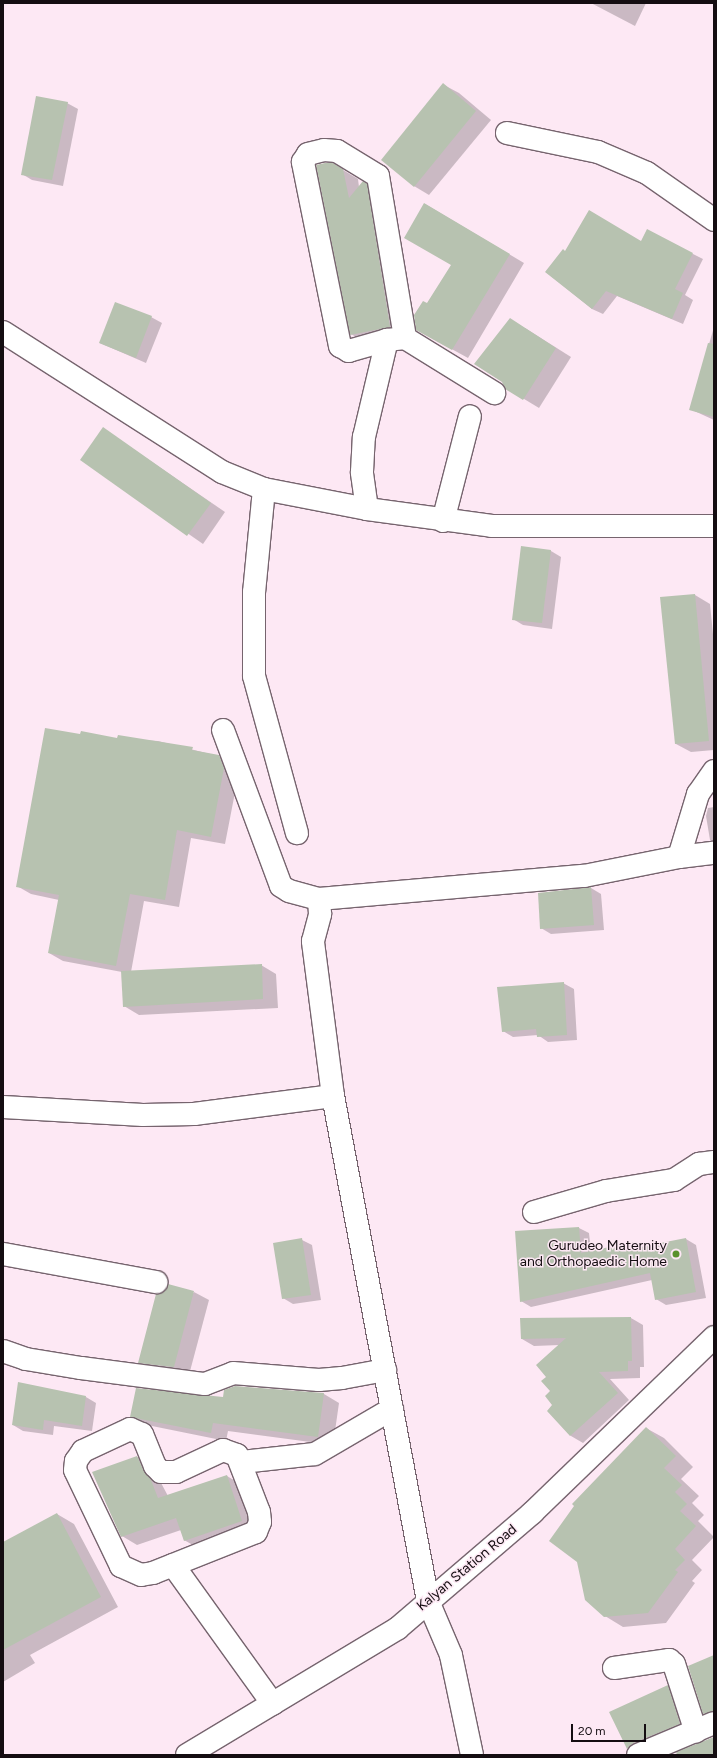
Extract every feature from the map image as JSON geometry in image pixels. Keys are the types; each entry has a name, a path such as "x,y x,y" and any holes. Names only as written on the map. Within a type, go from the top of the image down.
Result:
{"street":[{"path":"507,133 598,152 647,173 714,220"},
{"path":"367,509 362,472 364,437 396,339 378,176 336,151 324,150 308,154 303,162 340,346 348,351 396,339 494,393"},
{"path":"3,332 222,472 264,489 367,509 443,521 520,527 714,526"},
{"path":"443,521 470,416"},
{"path":"264,489 254,592 254,676 297,833"},
{"path":"223,730 281,886 289,891 319,899 584,876 679,857 714,853"},
{"path":"679,857 698,794 714,771"},
{"path":"319,899 320,914 313,941 333,1096 428,1601 451,1655 472,1755"},
{"path":"3,1107 142,1114 194,1114 333,1096"},
{"path":"534,1212 606,1191 674,1180 699,1164 714,1162"},
{"path":"3,1254 156,1282"},
{"name":"Kalyan Station Road","path":"186,1755 398,1628 532,1513 714,1337"},
{"path":"3,1351 26,1359 205,1384 233,1373 319,1380 342,1378 385,1370"},
{"path":"242,1462 315,1454 392,1408"},
{"path":"130,1429 142,1434 155,1466 161,1472 176,1472 223,1450 230,1451 242,1462 259,1512 260,1522 256,1532 173,1565 141,1575 121,1566 75,1470 76,1461 83,1451 130,1429"},
{"path":"173,1565 272,1704"},
{"path":"614,1668 670,1660 674,1664 705,1727 663,1750 638,1755"}],"building":[{"path":"443,83 476,111 414,187 381,160"},
{"path":"36,96 68,102 52,180 21,175"},
{"path":"333,163 343,169 349,198 363,181 367,184 390,327 350,335 316,165"},
{"path":"424,203 510,254 452,350 416,330 414,315 423,301 427,303 451,265 404,238"},
{"path":"589,210 641,241 647,229 693,253 675,289 683,293 672,319 606,291 592,309 545,272 563,249 565,251"},
{"path":"115,302 152,316 136,358 99,343"},
{"path":"510,318 556,348 523,400 505,389 502,382 474,364"},
{"path":"708,343 714,344 714,417 689,410"},
{"path":"103,427 211,503 187,536 80,460"},
{"path":"521,546 551,550 542,623 512,620"},
{"path":"695,594 709,741 675,744 660,597"},
{"path":"45,728 80,734 81,731 117,738 118,735 193,747 192,750 219,755 224,768 211,837 177,830 165,900 130,894 116,966 48,953 59,895 16,887"},
{"path":"591,887 594,925 540,929 538,893"},
{"path":"262,964 263,999 123,1007 121,971"},
{"path":"564,982 567,1035 537,1037 536,1029 502,1032 497,987"},
{"path":"579,1227 581,1253 633,1242 635,1248 686,1238 696,1292 655,1300 650,1273 520,1302 515,1231"},
{"path":"302,1238 311,1295 282,1299 273,1243"},
{"path":"168,1284 194,1291 174,1367 138,1363 156,1294 165,1290"},
{"path":"631,1317 632,1361 628,1361 628,1371 599,1372 618,1393 570,1436 547,1411 552,1405 545,1396 550,1391 541,1381 546,1377 536,1365 566,1338 521,1339 520,1318"},
{"path":"18,1382 86,1396 82,1426 44,1420 43,1430 12,1425"},
{"path":"235,1386 324,1393 318,1437 213,1423 211,1433 130,1417 136,1388 223,1397 224,1390"},
{"path":"646,1427 676,1456 664,1468 682,1485 675,1492 687,1504 680,1511 696,1526 675,1549 685,1560 675,1570 678,1572 648,1613 604,1617 585,1600 577,1562 549,1541 574,1506 572,1504"},
{"path":"137,1456 144,1471 151,1480 158,1498 227,1475 242,1521 184,1541 176,1518 121,1537 92,1472"},
{"path":"57,1513 101,1597 3,1650 3,1542"},
{"path":"714,1655 714,1711 703,1714 688,1666"},
{"path":"668,1685 680,1724 633,1743 627,1749 609,1712"},
{"path":"714,1737 714,1755 677,1755 676,1752"}],"place":[{"name":"Gurudeo Maternity and Orthopaedic Home","path":"676,1254"}]}
